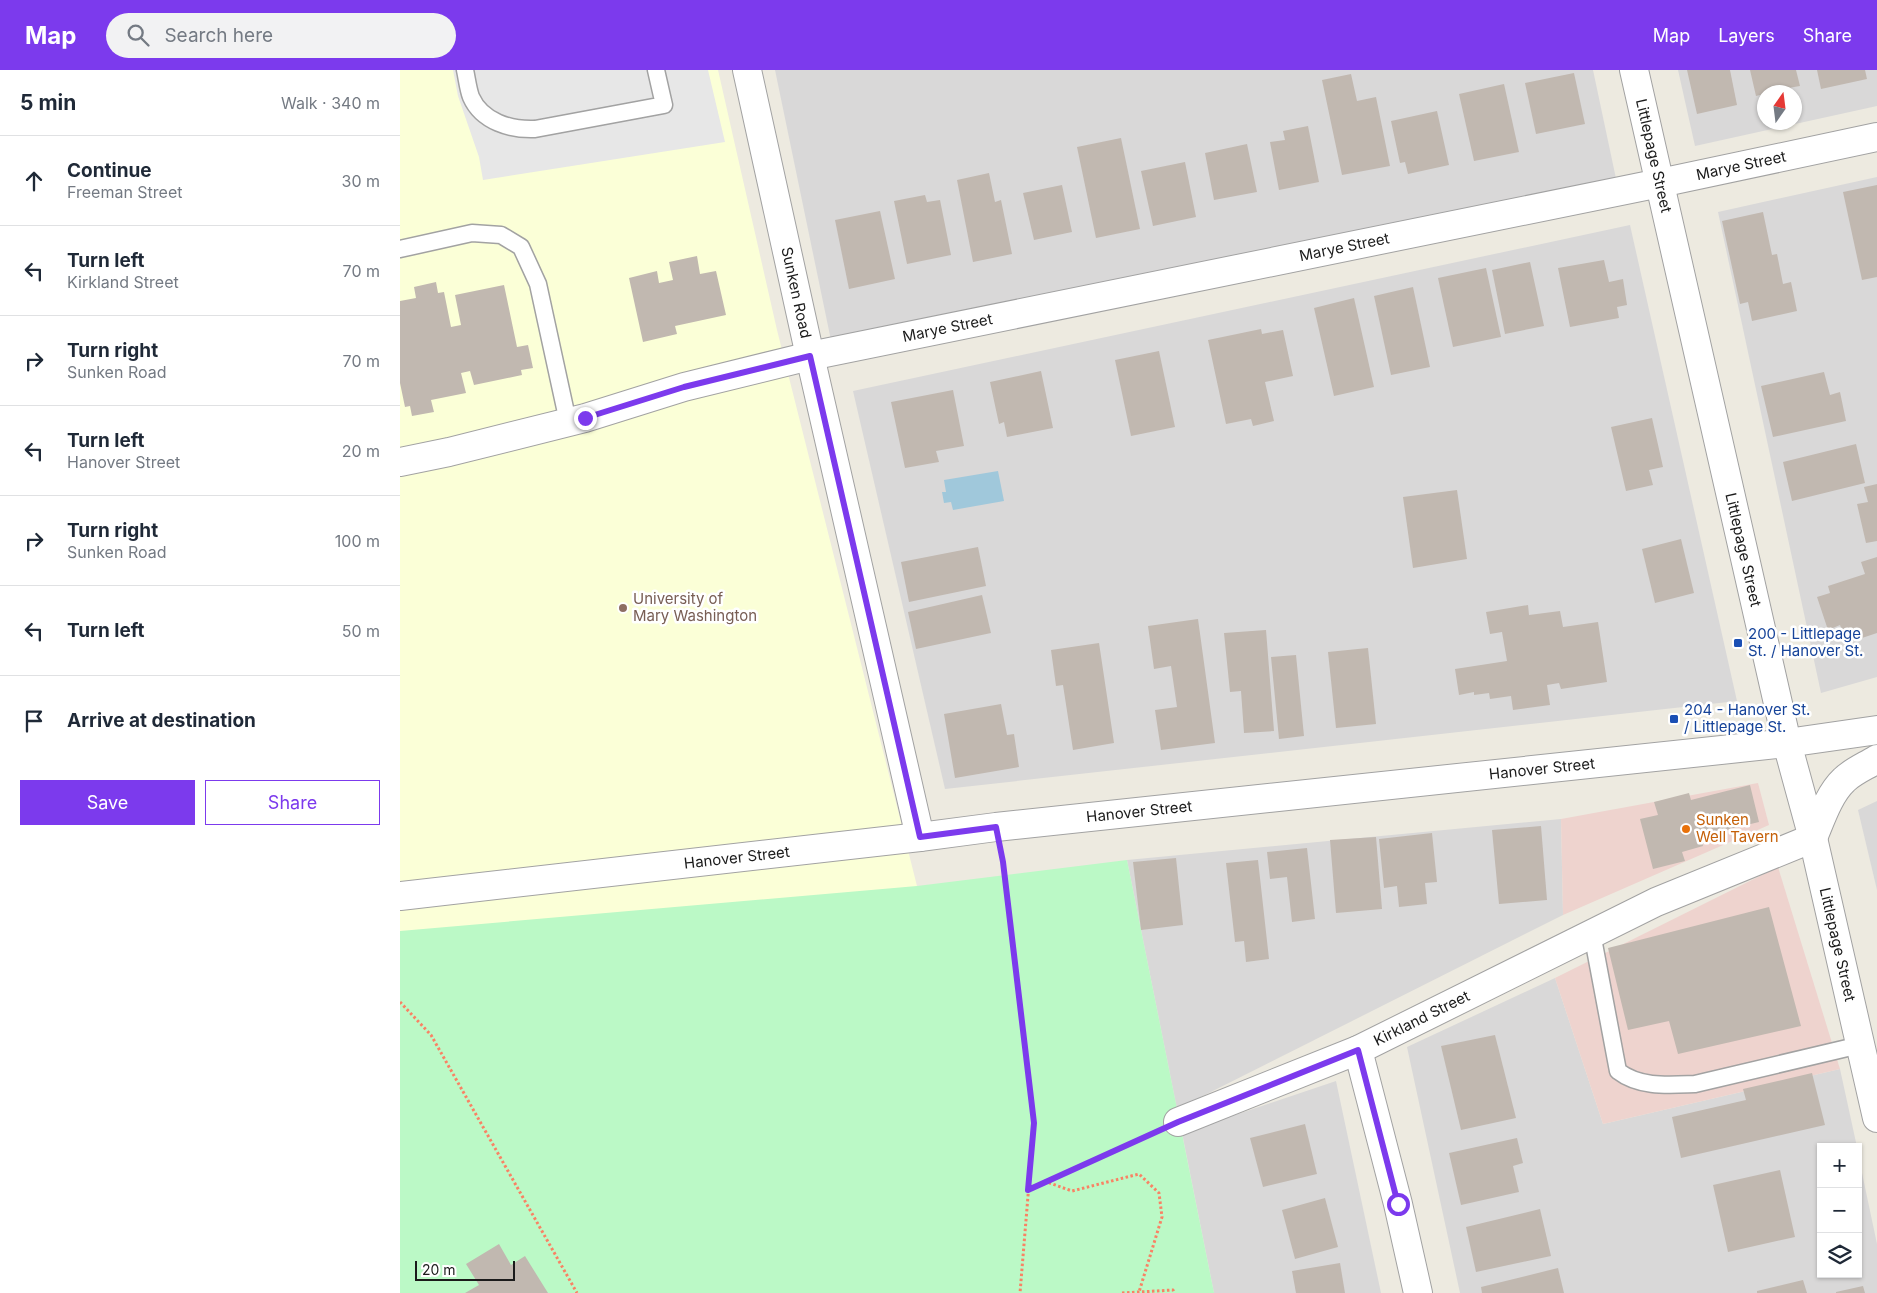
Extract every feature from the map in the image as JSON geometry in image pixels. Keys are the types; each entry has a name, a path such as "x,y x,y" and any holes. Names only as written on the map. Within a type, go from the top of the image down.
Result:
{"street":[{"name":"Sunken Road","path":"747,70 920,837"},
{"name":"Littlepage Street","path":"1634,70 1788,743 1813,838 1860,1045 1872,1071 1877,1118"},
{"name":"Marye Street","path":"400,462 449,452 568,422 684,387 810,356 1660,183 1877,136"},
{"name":"Hanover Street","path":"400,896 996,827 1788,743 1877,730"},
{"path":"1813,838 1832,796 1840,784 1846,778 1877,760"},
{"name":"Kirkland Street","path":"1178,1122 1358,1050 1656,902 1813,838"},
{"path":"1358,1050 1398,1204 1418,1293"}],"lane":[{"path":"465,70 471,98 481,112 491,120 507,127 535,130 664,105 656,70"},
{"path":"400,249 472,233 501,235 522,247 538,284 568,422"},
{"path":"1592,934 1618,1071 1626,1077 1646,1084 1695,1084 1860,1045"}],"path":[{"path":"996,827 1003,862 1034,1123 1020,1293"},
{"path":"400,1002 431,1035 577,1293"},
{"path":"1028,1190 1044,1181 1178,1122"},
{"path":"1044,1181 1072,1191 1139,1174 1159,1193 1162,1217 1139,1292"},
{"path":"1122,1293 1173,1290 1174,1293"}],"shaded area":[{"name":"University of Mary Washington","path":"400,70 718,70 777,330 917,886 400,1293"},
{"path":"453,70 708,70 725,142 483,180 479,157 458,96"},
{"path":"775,70 1593,70 1618,188 833,350"},
{"path":"1678,70 1877,70 1877,106 1802,122 1802,85 1757,85 1757,130 1768,130 1695,146"},
{"path":"1877,177 1877,677 1821,693 1718,212"},
{"path":"1630,225 1737,701 945,789 853,391"},
{"path":"1758,783 1769,825 1563,915 1561,819"},
{"path":"1877,801 1877,890 1858,810"},
{"path":"1561,819 1563,915 1177,1109 1127,860"},
{"path":"1778,867 1840,1069 1603,1124 1555,978"},
{"path":"1555,978 1603,1124 1840,1069 1856,1143 1817,1143 1817,1278 1862,1278 1862,1173 1877,1244 1877,1293 1460,1293 1407,1047"},
{"path":"1336,1081 1381,1293 1214,1293 1182,1133"}],"green space":[{"path":"1127,860 1214,1293 400,1293 400,931 917,886"}],"water":[{"path":"998,471 1004,501 953,510 951,502 944,503 942,492 946,492 944,480"}],"building":[{"path":"1687,70 1730,70 1737,105 1697,114"},
{"path":"1750,70 1796,70 1800,85 1757,85 1756,96"},
{"path":"1817,70 1865,70 1867,79 1821,89"},
{"path":"1574,73 1585,124 1536,134 1525,83"},
{"path":"1351,74 1357,101 1376,97 1390,166 1342,175 1322,80"},
{"path":"1504,84 1519,152 1474,161 1459,94"},
{"path":"1437,111 1449,165 1408,174 1405,162 1400,163 1391,121"},
{"path":"1308,126 1319,182 1279,190 1270,142 1285,140 1283,131"},
{"path":"1121,138 1140,229 1096,238 1077,147"},
{"path":"1247,144 1257,192 1214,200 1205,153"},
{"path":"1185,162 1196,217 1153,226 1141,171"},
{"path":"989,173 995,202 1001,200 1012,254 973,262 957,180"},
{"path":"1062,185 1072,232 1034,240 1023,193"},
{"path":"1877,185 1877,277 1862,280 1843,192"},
{"path":"925,195 927,202 940,200 951,255 907,264 894,201"},
{"path":"880,211 895,279 849,289 835,220"},
{"path":"1763,212 1772,255 1777,254 1783,284 1791,282 1797,311 1752,321 1748,302 1740,304 1722,221"},
{"path":"697,256 700,274 716,271 726,315 675,326 677,334 643,342 629,278 657,271 659,283 673,280 669,262"},
{"path":"1604,260 1609,282 1623,279 1627,305 1617,307 1619,318 1570,327 1558,268"},
{"path":"1530,262 1544,326 1505,334 1492,270"},
{"path":"1486,268 1501,337 1453,347 1438,278"},
{"path":"436,282 438,293 444,292 451,327 461,325 455,295 504,285 517,347 528,345 533,368 521,370 522,375 474,385 470,371 461,373 466,393 431,400 434,412 412,416 410,406 405,407 400,383 400,301 416,298 414,287"},
{"path":"1413,287 1430,367 1391,375 1374,296"},
{"path":"1354,298 1374,387 1334,396 1314,308"},
{"path":"1261,329 1262,334 1283,330 1293,376 1265,382 1274,421 1253,426 1251,419 1226,424 1208,340"},
{"path":"1159,351 1175,427 1131,436 1115,360"},
{"path":"1041,371 1053,428 1007,437 1004,422 999,424 990,382"},
{"path":"1824,372 1830,395 1840,392 1846,421 1773,437 1761,386"},
{"path":"953,390 964,446 936,451 939,462 905,468 891,402"},
{"path":"1652,418 1663,467 1649,470 1653,485 1626,491 1611,427"},
{"path":"1856,444 1865,483 1792,501 1783,462"},
{"path":"1877,484 1877,541 1866,543 1857,504 1868,502 1864,487"},
{"path":"1457,490 1467,559 1413,568 1403,497"},
{"path":"1681,539 1694,593 1655,603 1642,549"},
{"path":"978,547 986,586 909,602 901,562"},
{"path":"1877,557 1877,633 1853,641 1849,628 1842,630 1840,625 1828,630 1817,597 1830,593 1828,586 1865,574 1861,562"},
{"path":"982,595 991,633 916,649 908,612"},
{"path":"1528,605 1529,615 1560,611 1563,627 1598,622 1607,682 1561,689 1559,683 1547,685 1550,705 1513,710 1511,696 1490,699 1489,693 1474,695 1474,692 1459,695 1455,669 1507,661 1502,632 1490,634 1486,612"},
{"path":"1198,619 1215,743 1161,750 1155,710 1177,707 1171,666 1154,669 1148,626"},
{"path":"1266,630 1274,731 1244,733 1241,691 1230,692 1224,633"},
{"path":"1099,643 1114,743 1073,750 1063,685 1056,686 1051,650"},
{"path":"1368,648 1376,724 1336,728 1328,652"},
{"path":"1296,655 1304,736 1279,739 1271,657"},
{"path":"1001,704 1007,735 1014,734 1019,767 955,778 944,714"},
{"name":"Sunken Well Tavern","path":"1750,785 1759,822 1701,836 1703,846 1682,852 1685,861 1653,869 1640,819 1658,815 1654,802 1689,793 1691,800"},
{"path":"1541,826 1547,900 1499,904 1492,830"},
{"path":"1432,833 1437,882 1425,883 1427,904 1399,907 1397,886 1384,888 1379,839"},
{"path":"1376,837 1382,909 1336,913 1330,840"},
{"path":"1307,848 1315,919 1292,922 1287,877 1270,879 1267,852"},
{"path":"1176,858 1183,925 1141,930 1133,862"},
{"path":"1258,860 1269,959 1246,962 1244,941 1235,942 1226,863"},
{"path":"1769,907 1801,1026 1678,1054 1669,1021 1628,1030 1608,948"},
{"path":"1495,1035 1516,1118 1461,1130 1441,1046"},
{"path":"1812,1073 1825,1125 1681,1158 1672,1117 1746,1100 1743,1089"},
{"path":"1305,1124 1317,1174 1263,1187 1250,1138"},
{"path":"1517,1138 1523,1163 1513,1166 1519,1192 1461,1205 1449,1153"},
{"path":"1780,1170 1795,1237 1728,1252 1713,1185"},
{"path":"1325,1198 1338,1247 1295,1259 1282,1210"},
{"path":"1540,1209 1551,1256 1476,1272 1466,1227"},
{"path":"499,1244 511,1265 525,1256 548,1293 465,1293 479,1285 466,1264"},
{"path":"1340,1263 1345,1293 1296,1293 1292,1271"},
{"path":"1558,1268 1564,1293 1482,1293 1481,1287"},
{"path":"1803,1280 1807,1293 1757,1293 1757,1291"},
{"path":"1863,1286 1865,1293 1836,1293 1836,1292"}],"place":[{"name":"University of Mary Washington","path":"623,608"},
{"name":"200 - Littlepage St. / Hanover St.","path":"1738,643"},
{"name":"204 - Hanover St. / Littlepage St.","path":"1674,719"},
{"name":"Sunken Well Tavern","path":"1686,829"}],"route":[{"path":"585,418 684,387 810,356 920,837 996,827 1003,862 1034,1123 1028,1190 1044,1181 1178,1122 1358,1050 1398,1204"}]}
